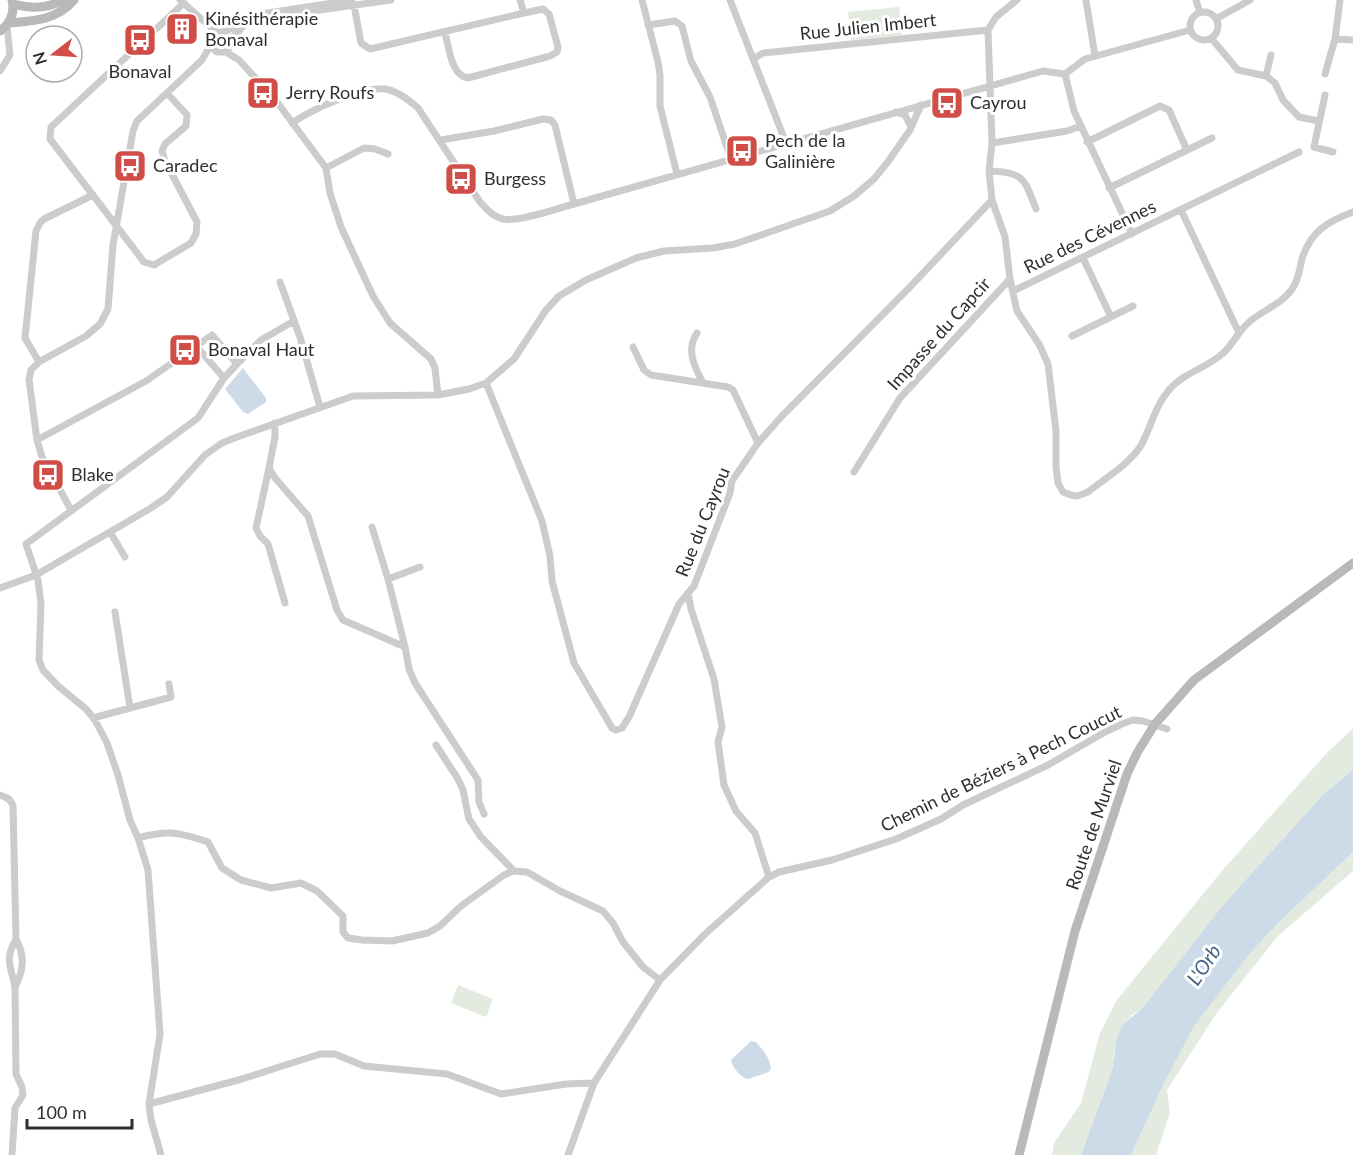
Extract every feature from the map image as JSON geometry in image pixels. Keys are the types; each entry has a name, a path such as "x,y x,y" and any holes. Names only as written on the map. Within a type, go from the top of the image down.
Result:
{"main road":[{"path":"5,27 12,16 12,2 27,8 54,5 63,0"},
{"path":"5,27 50,18 60,13 74,0"},
{"name":"Route de Murviel","path":"1018,1155 1075,931 1127,774 1137,753 1155,724 1194,680 1353,563"}],"street":[{"path":"283,0 285,9"},
{"path":"202,60 217,34 248,16 285,9 391,0"},
{"path":"520,0 524,13"},
{"path":"642,0 660,75 660,106 676,174"},
{"path":"730,0 786,143"},
{"path":"1017,0 996,17 988,30 992,144 989,171 992,200 1005,237 1017,311 1039,344 1048,364 1056,431 1058,483 1063,492 1077,496 1088,492 1128,460 1139,448 1156,408 1169,390 1187,374 1222,354 1246,324 1285,297 1299,276 1302,259 1317,231 1329,222 1353,212"},
{"path":"1086,0 1095,56"},
{"path":"1196,0 1200,12"},
{"path":"1216,19 1250,0"},
{"path":"1325,74 1335,39 1340,0"},
{"path":"167,93 187,116 186,126 165,144 162,151 197,222 196,234 191,243 154,265 144,262 50,139 51,127 182,2 217,34 231,42 239,60"},
{"path":"353,2 361,43 370,49 543,9 549,14 558,46 556,52 550,56 468,78 461,77 456,72 445,33"},
{"path":"226,52 247,22 353,2"},
{"path":"1200,12 1209,13 1216,19 1217,32 1211,38 1198,40 1190,30 1192,17 1200,12"},
{"path":"648,25 675,21 682,26 691,61 707,90 731,159"},
{"path":"0,71 10,55 5,27"},
{"name":"Rue Julien Imbert","path":"753,59 763,53 988,30"},
{"path":"292,123 320,106 370,90 387,89 404,97 418,108 480,202 491,213 503,219 514,219 1042,71 1065,74 1080,61 1190,30"},
{"path":"1211,38 1238,70 1266,76 1275,83 1283,100 1299,117 1319,121"},
{"path":"1335,39 1353,40"},
{"path":"210,46 217,52"},
{"path":"71,510 42,457 37,440 29,380 31,370 39,362 86,336 100,324 108,309 116,225 133,131 142,114 202,60 217,52 226,52 239,60 277,102 326,168 330,193 341,227 373,296 390,323 431,359 435,368 438,394"},
{"path":"1266,76 1271,55"},
{"path":"1065,74 1074,111 1132,234"},
{"path":"1325,95 1314,147 1333,152"},
{"path":"0,588 36,575 166,497 206,455 222,443 353,396 438,394 469,389 486,383 514,359 546,310 559,296 586,280 636,258 664,251 713,248 735,244 830,211 854,196 874,179 911,127 921,105"},
{"path":"1087,142 1160,106 1169,110 1187,150"},
{"path":"896,112 905,115 911,127"},
{"path":"441,140 494,131 543,119 551,120 555,125 574,204"},
{"path":"992,144 1067,131 1081,126"},
{"path":"1109,188 1212,138"},
{"path":"326,168 364,148 388,154"},
{"name":"Rue des Cévennes","path":"1012,291 1299,152"},
{"path":"989,171 1017,174 1025,181 1036,209"},
{"path":"39,362 25,338 36,231 44,219 93,195"},
{"name":"Rue du Cayrou","path":"486,383 542,521 550,556 552,581 574,663 612,728 616,730 622,728 679,604 694,586 730,493 732,481 758,443 807,389 909,288 992,200"},
{"path":"1181,210 1239,333"},
{"path":"1083,258 1111,317"},
{"name":"Impasse du Capcir","path":"854,472 900,398 1010,279"},
{"path":"280,282 320,407"},
{"path":"1072,336 1133,306"},
{"path":"161,1155 149,1104 160,1034 148,870 107,743 86,709 58,686 44,670 39,660 41,604 36,575 26,544 198,418 237,364 261,340 294,321"},
{"path":"697,333 694,337 691,359 702,381"},
{"path":"37,440 146,381 212,335 237,364"},
{"path":"197,347 225,378"},
{"path":"633,347 644,370 651,375 702,381 723,385 733,390 758,443"},
{"path":"275,423 275,437 256,528 268,544 285,603"},
{"path":"269,468 308,516 337,610 343,620 405,647"},
{"path":"372,527 388,579 409,669 415,683 478,780 479,802 484,814"},
{"path":"110,532 125,557"},
{"path":"388,579 420,567"},
{"path":"688,593 714,679 722,727 718,742 724,785 736,811 755,833 769,877"},
{"path":"115,612 130,708"},
{"path":"93,718 171,697 169,684"},
{"name":"Chemin de Béziers à Pech Coucut","path":"568,1155 594,1083 660,980 705,934 769,877 778,872 832,860 896,839 1048,765 1122,724 1134,720 1167,729"},
{"path":"436,745 463,790 469,819 482,837 514,871"},
{"path":"0,795 9,799 13,805 16,939 8,962 15,987 16,1074 23,1095 15,1108 12,1155"},
{"path":"138,838 158,833 176,832 192,836 208,842 222,868 241,880 271,888 301,883 316,891 343,916 343,932 348,938 362,940 392,941 428,933 504,875 514,871 527,872 560,891 603,911 636,958 660,980"},
{"path":"15,987 21,976 23,962 22,949 16,939"},
{"path":"149,1104 242,1079 320,1054 335,1054 364,1066 447,1074 501,1094 566,1084 594,1083"}],"shaded area":[{"path":"899,7 902,35 851,40 848,12"},
{"path":"1353,728 1353,769 1325,794 1282,840 1144,1006 1131,1016 1114,1053 1112,1070 1081,1155 1052,1155 1054,1143 1081,1103 1100,1033 1116,1001 1221,872 1324,756"},
{"path":"1353,852 1353,871 1278,936 1216,1014 1167,1090 1170,1113 1156,1155 1131,1155 1193,1026 1246,958 1275,926"},
{"path":"458,985 493,999 486,1017 451,1003"}],"water":[{"path":"243,368 266,398 266,402 248,414 243,412 225,389"},
{"name":"L'Orb","path":"1353,769 1353,852 1275,926 1246,958 1194,1026 1165,1081 1131,1155 1081,1155 1112,1070 1117,1038 1122,1026 1144,1006 1222,907 1252,873 1322,796"},
{"path":"751,1041 756,1042 764,1051 771,1069 769,1072 748,1079 737,1072 731,1060"}],"place":[{"name":"Kinésithérapie Bonaval","path":"182,29"},
{"name":"Bonaval","path":"140,40"},
{"name":"Jerry Roufs","path":"263,93"},
{"name":"Cayrou","path":"947,103"},
{"name":"Pech de la Galinière","path":"742,151"},
{"name":"Caradec","path":"130,166"},
{"name":"Burgess","path":"461,179"},
{"name":"Bonaval Haut","path":"185,350"},
{"name":"Blake","path":"48,475"}]}
